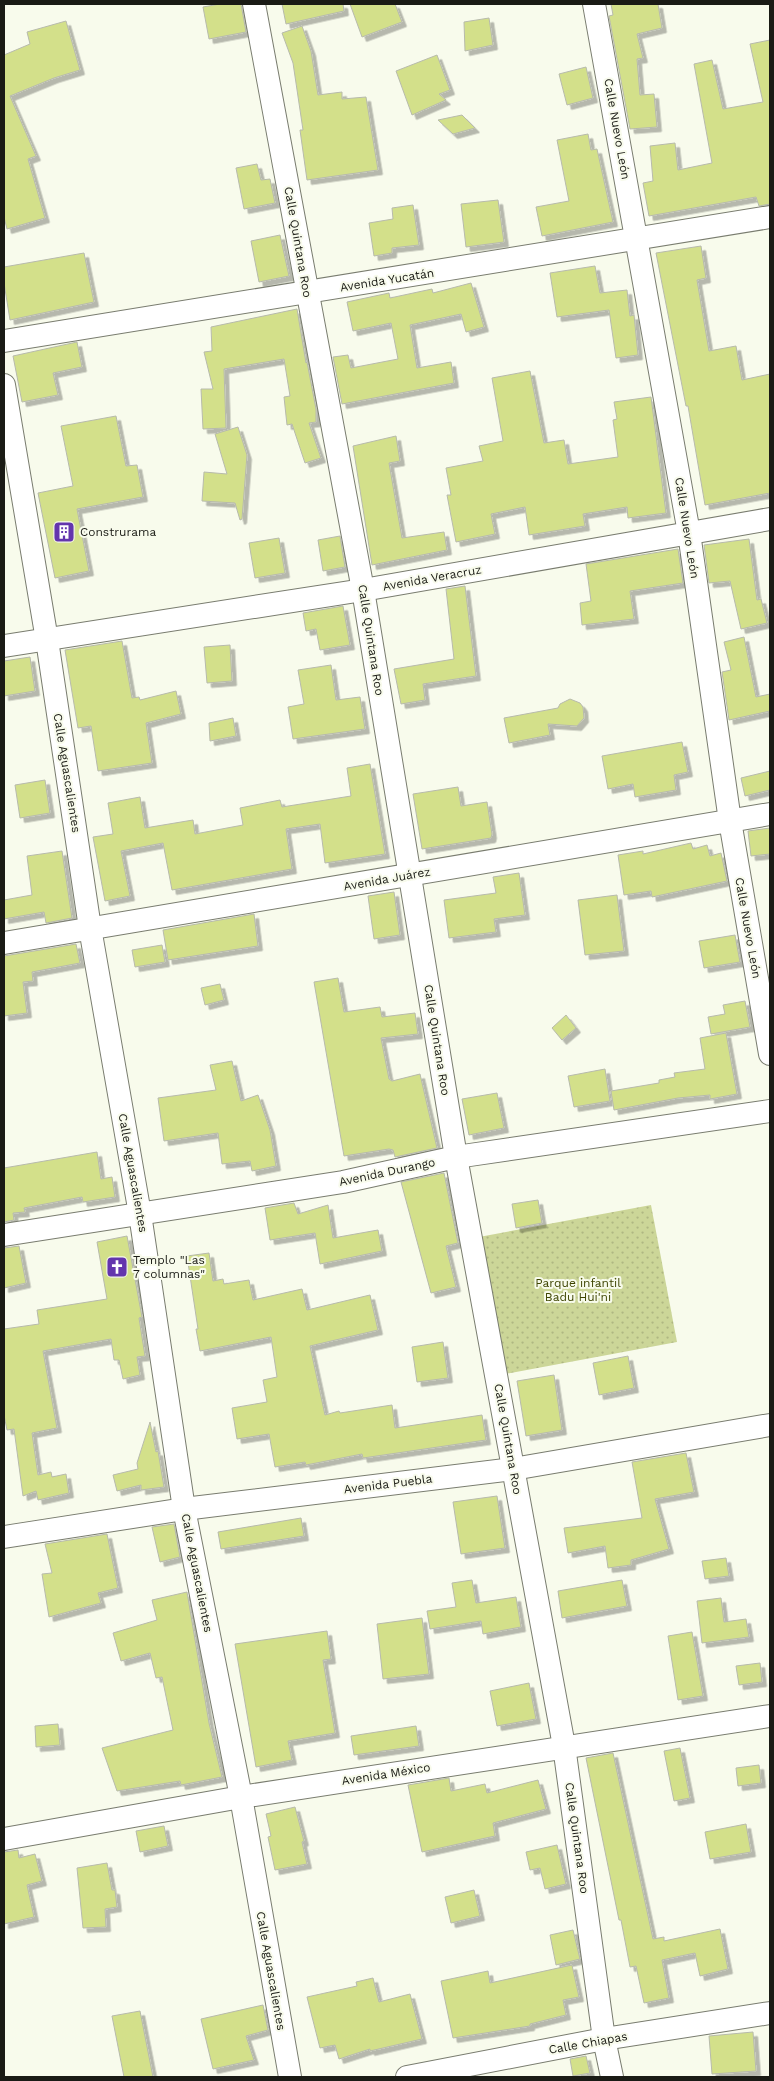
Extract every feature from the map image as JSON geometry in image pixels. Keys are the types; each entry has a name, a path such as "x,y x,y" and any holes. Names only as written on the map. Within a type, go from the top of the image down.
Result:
{"street":[{"name":"Calle Quintana Roo","path":"254,4 363,590 456,1157 564,1746 604,2039 612,2077"},
{"name":"Calle Nuevo León","path":"594,4 689,533 730,821 770,1054"},
{"name":"Avenida Yucatán","path":"4,341 770,217"},
{"name":"Calle Aguascalientes","path":"4,385 46,640 90,928 140,1214 184,1509 241,1797 290,2077"},
{"name":"Avenida Veracruz","path":"4,646 363,590 770,519"},
{"name":"Avenida Juárez","path":"4,943 770,814"},
{"name":"Avenida Durango","path":"4,1234 343,1182 456,1157 770,1111"},
{"name":"Avenida Puebla","path":"4,1537 184,1509 513,1469 770,1425"},
{"name":"Avenida México","path":"4,1839 241,1797 564,1746 770,1716"},
{"name":"Calle Chiapas","path":"407,2077 604,2039 770,2013"}],"green space":[{"name":"Parque infantil Badu Hui'ni","path":"651,1205 677,1342 505,1374 479,1237"}],"building":[{"path":"220,4 241,4 246,32 209,39 203,7"},
{"path":"282,4 343,4 344,11 286,24"},
{"path":"350,4 395,4 402,22 362,37"},
{"path":"611,4 658,4 662,28 637,34 643,58 637,59 640,95 654,94 657,127 630,129 609,16 613,15"},
{"path":"489,18 493,45 465,51 464,22"},
{"path":"66,21 80,70 54,78 10,96 36,156 28,159 45,218 7,229 4,217 4,55 30,44 27,32"},
{"path":"302,26 311,51 318,95 342,92 342,99 366,97 378,170 307,180 300,130 303,130 293,63 282,33"},
{"path":"770,40 770,204 759,206 756,197 649,216 643,183 653,181 650,146 675,143 678,170 712,163 694,64 712,60 723,109 763,102 750,44"},
{"path":"437,55 450,90 439,94 446,100 412,115 396,71"},
{"path":"586,67 593,98 567,105 559,74"},
{"path":"462,115 475,128 453,134 438,120"},
{"path":"588,134 591,150 597,149 613,222 542,236 536,207 569,201 557,140"},
{"path":"257,164 261,180 270,179 275,203 244,209 236,168"},
{"path":"498,200 504,242 466,247 461,204"},
{"path":"413,205 419,245 392,248 392,253 374,256 369,223 393,219 392,208"},
{"path":"280,235 289,276 259,282 251,241"},
{"path":"701,246 706,278 697,280 709,351 736,346 742,380 770,374 770,493 705,505 688,406 686,406 656,253"},
{"path":"84,253 94,302 10,320 4,283 4,267"},
{"path":"595,266 600,293 627,290 630,316 634,315 638,355 616,358 609,310 557,317 550,273"},
{"path":"471,283 484,327 466,332 461,314 410,325 417,368 451,362 454,383 342,404 333,357 348,355 351,368 398,359 391,323 353,331 347,302 389,293 390,298 432,289 433,293"},
{"path":"297,309 316,409 316,422 309,423 321,458 305,463 292,424 287,425 284,397 290,396 284,359 224,369 226,428 203,429 201,389 213,389 204,352 212,351 211,327"},
{"path":"77,342 82,367 53,373 58,395 22,402 13,356"},
{"path":"530,371 544,443 564,440 568,464 618,457 613,420 617,419 614,402 651,397 666,513 628,518 627,507 583,514 585,526 529,535 525,507 491,514 495,534 456,542 447,495 451,495 446,468 483,461 479,446 503,441 492,378"},
{"path":"116,416 126,466 137,465 143,497 77,509 89,571 55,578 38,493 73,486 61,426"},
{"path":"238,427 247,455 242,519 240,520 235,503 202,501 204,472 227,474 215,434"},
{"path":"396,436 400,461 389,463 402,538 444,532 447,550 372,565 353,446"},
{"path":"340,536 345,567 323,571 318,540"},
{"path":"279,538 285,573 255,578 249,543"},
{"path":"749,539 757,600 761,599 767,623 741,629 730,581 709,583 704,545"},
{"path":"678,549 683,583 630,591 634,619 582,625 580,603 591,601 586,564"},
{"path":"465,586 476,676 423,684 425,700 401,704 394,669 454,659 446,589"},
{"path":"343,606 350,645 320,650 316,629 306,631 303,613"},
{"path":"744,637 756,697 770,694 770,711 729,720 722,672 731,670 724,642"},
{"path":"122,641 132,698 139,697 140,700 176,691 181,714 146,723 152,763 98,771 91,726 78,728 65,650"},
{"path":"230,645 232,681 207,683 204,647"},
{"path":"30,657 35,691 4,696 4,661"},
{"path":"331,665 336,700 360,697 365,729 293,739 288,707 304,704 298,670"},
{"path":"570,699 580,703 583,707 584,718 577,726 548,724 550,735 509,743 504,718 558,708 560,704"},
{"path":"233,718 236,736 210,741 209,723"},
{"path":"682,742 688,772 674,775 676,790 635,797 633,784 608,789 602,756"},
{"path":"370,764 385,854 325,863 320,824 286,829 292,869 172,890 163,843 121,851 130,896 105,901 93,837 113,834 108,803 140,797 145,828 193,820 195,834 243,825 240,808 280,800 282,807 351,796 347,768"},
{"path":"770,771 770,790 745,796 741,778"},
{"path":"45,780 50,813 20,818 15,785"},
{"path":"458,787 461,806 487,802 491,838 422,849 413,794"},
{"path":"770,828 770,854 751,856 748,831"},
{"path":"691,843 693,849 707,845 710,856 721,853 727,881 652,897 651,891 624,895 618,855 643,851 643,854"},
{"path":"62,851 72,918 46,923 44,912 4,919 4,900 32,895 27,856"},
{"path":"519,873 525,915 494,919 496,932 449,938 444,900 496,893 493,877"},
{"path":"394,892 400,935 374,939 368,896"},
{"path":"617,895 624,951 585,955 578,900"},
{"path":"254,914 258,946 168,960 163,930"},
{"path":"735,935 740,962 704,968 699,941"},
{"path":"76,944 80,963 32,972 33,981 23,982 27,1013 4,1016 4,956"},
{"path":"162,945 165,962 135,967 132,950"},
{"path":"338,978 344,1012 380,1007 382,1017 415,1013 418,1034 381,1038 389,1079 392,1081 420,1074 437,1148 395,1157 393,1150 389,1149 344,1156 314,982"},
{"path":"220,984 224,1000 205,1005 201,988"},
{"path":"745,1001 750,1027 711,1034 708,1017 725,1014 723,1005"},
{"path":"566,1015 576,1028 562,1040 552,1028"},
{"path":"726,1033 737,1094 710,1099 710,1095 678,1098 614,1110 611,1091 659,1083 659,1080 675,1077 674,1073 705,1069 700,1038"},
{"path":"232,1061 241,1101 258,1095 270,1130 276,1166 252,1171 250,1161 222,1164 218,1133 164,1141 158,1098 216,1090 210,1065"},
{"path":"605,1069 610,1101 574,1107 568,1076"},
{"path":"497,1093 504,1128 469,1135 462,1099"},
{"path":"97,1152 101,1179 112,1177 115,1197 83,1202 82,1197 24,1208 25,1212 13,1213 14,1220 4,1222 4,1168"},
{"path":"444,1173 458,1243 446,1246 456,1287 431,1293 401,1182"},
{"path":"538,1200 542,1223 516,1228 512,1204"},
{"path":"294,1203 298,1214 328,1205 333,1238 378,1230 382,1251 320,1264 315,1233 270,1240 265,1208"},
{"path":"127,1236 142,1317 139,1318 145,1356 137,1357 140,1375 123,1379 119,1360 114,1360 111,1339 43,1351 57,1428 32,1433 38,1475 51,1472 52,1477 66,1474 69,1493 38,1500 36,1491 23,1496 14,1429 7,1430 4,1415 4,1329 39,1324 37,1310 107,1299 97,1242"},
{"path":"19,1246 26,1283 4,1288 4,1248"},
{"path":"209,1253 213,1281 223,1279 224,1284 249,1280 253,1300 302,1289 307,1310 370,1295 378,1330 310,1346 325,1415 339,1411 340,1413 392,1405 395,1428 482,1415 486,1440 363,1458 362,1454 306,1465 305,1462 275,1467 269,1434 237,1439 232,1408 267,1402 263,1380 277,1377 271,1337 200,1351 187,1256"},
{"path":"443,1342 448,1378 417,1382 412,1347"},
{"path":"628,1356 634,1388 599,1395 593,1363"},
{"path":"554,1375 562,1430 526,1436 517,1381"},
{"path":"150,1422 156,1452 158,1451 164,1487 141,1490 141,1485 117,1491 113,1475 138,1469 137,1463"},
{"path":"686,1453 694,1492 655,1499 669,1549 631,1560 631,1565 608,1568 605,1546 568,1553 564,1528 642,1518 632,1462"},
{"path":"497,1496 505,1548 461,1554 453,1502"},
{"path":"301,1518 304,1536 221,1549 218,1532"},
{"path":"174,1524 180,1557 160,1562 152,1527"},
{"path":"107,1534 118,1588 98,1593 101,1603 49,1617 42,1574 52,1573 45,1544"},
{"path":"726,1558 729,1576 705,1579 702,1561"},
{"path":"472,1580 476,1603 516,1597 521,1627 483,1634 481,1621 430,1629 427,1611 456,1607 452,1583"},
{"path":"622,1580 627,1606 562,1618 558,1591"},
{"path":"187,1592 209,1723 222,1777 181,1785 180,1781 117,1791 102,1748 173,1730 162,1677 156,1678 150,1653 121,1661 113,1633 157,1620 152,1600"},
{"path":"721,1598 724,1622 746,1619 749,1637 702,1643 697,1601"},
{"path":"422,1618 429,1674 383,1679 377,1624"},
{"path":"327,1631 331,1659 323,1660 335,1733 288,1741 292,1760 256,1767 235,1644"},
{"path":"692,1632 703,1696 678,1700 668,1636"},
{"path":"760,1663 762,1682 739,1685 736,1666"},
{"path":"529,1683 536,1719 497,1726 490,1691"},
{"path":"58,1724 60,1745 36,1747 35,1726"},
{"path":"416,1726 419,1746 354,1755 351,1736"},
{"path":"680,1748 690,1798 674,1801 664,1751"},
{"path":"613,1753 653,1939 664,1937 664,1941 720,1929 728,1969 700,1976 695,1953 662,1960 669,1998 644,2003 636,1966 630,1967 586,1758"},
{"path":"759,1765 761,1783 738,1786 736,1768"},
{"path":"449,1778 451,1791 485,1784 487,1793 538,1780 546,1809 493,1823 495,1836 422,1852 408,1785"},
{"path":"295,1807 304,1841 302,1842 307,1864 275,1870 268,1837 271,1836 266,1814"},
{"path":"746,1824 751,1852 710,1859 705,1832"},
{"path":"164,1826 168,1846 140,1852 136,1831"},
{"path":"557,1845 566,1884 545,1889 540,1868 530,1870 526,1852"},
{"path":"18,1850 19,1858 35,1854 42,1881 27,1885 34,1917 4,1924 4,1852"},
{"path":"107,1863 112,1890 115,1890 117,1907 105,1909 106,1927 83,1928 77,1868"},
{"path":"474,1890 480,1916 451,1923 445,1897"},
{"path":"573,1930 580,1959 556,1965 550,1935"},
{"path":"572,1965 579,1997 563,2000 566,2015 530,2024 530,2026 453,2038 441,1981 488,1971 490,1983"},
{"path":"373,1978 379,2002 410,1994 422,2039 370,2051 370,2049 339,2059 335,2045 320,2048 307,1997 357,1986 356,1982"},
{"path":"263,2005 268,2030 246,2036 254,2060 213,2069 201,2019"},
{"path":"140,2011 153,2077 124,2077 112,2016"},
{"path":"753,2032 756,2071 712,2074 709,2036"},
{"path":"586,2056 590,2073 573,2076 570,2059"}],"place":[{"name":"Construrama","path":"64,532"},
{"name":"Templo \"Las 7 columnas\"","path":"117,1267"}]}
